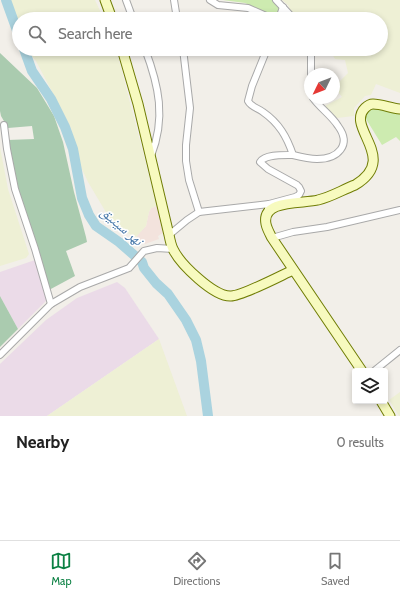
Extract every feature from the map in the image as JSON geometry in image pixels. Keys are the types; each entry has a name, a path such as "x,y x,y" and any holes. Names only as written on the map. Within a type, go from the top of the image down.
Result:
{"main road":[{"path":"105,0 109,12"},
{"path":"124,56 138,104 168,235 173,249 182,262 214,291 223,296 238,295 293,270"},
{"path":"360,368 272,238 266,224 267,214 276,206 311,202 336,194 370,177 377,169 379,156 375,145 362,122 362,112 365,107 372,104 400,109"},
{"path":"383,404 390,416"}],"street":[{"path":"126,0 130,12"},
{"path":"174,0 176,12"},
{"path":"210,0 218,5 248,8 257,12"},
{"path":"276,0 288,12"},
{"path":"281,12 283,7"},
{"path":"147,56 158,88 159,101 156,140 150,157"},
{"path":"184,56 190,108 186,145 186,161 189,180 200,212"},
{"path":"264,56 252,86 248,101 251,105 261,110 276,123 289,142 293,155"},
{"path":"311,56 311,68"},
{"path":"168,235 200,212 270,204 297,196 300,193 300,189 297,185 268,169 260,163 260,161 263,158 293,155 314,159 326,159 340,151 344,146 344,136 338,125 319,104"},
{"path":"4,125 14,189 35,249 51,304"},
{"path":"267,214 270,204"},
{"path":"272,238 293,232 327,227 400,210"},
{"path":"0,355 51,304 80,287 129,268 141,253 150,249 173,249"},
{"path":"378,368 400,350"}],"shaded area":[{"path":"157,206 163,233 158,236 159,239 145,244 136,237 146,226 151,208"},
{"path":"35,260 48,299 18,329 0,296 0,272"},
{"path":"117,282 125,288 159,339 47,416 0,416 0,364 46,320 77,298"}],"green space":[{"path":"11,0 95,0 101,12 14,12 10,4"},
{"path":"223,0 273,0 280,8 278,12 264,12 245,3"},
{"path":"282,0 400,0 400,93 376,84 371,95 365,96 354,108 354,116 337,118 325,106 329,104 340,104 340,98 342,97 340,94 340,81 348,73 345,60 335,59 333,56 388,56 388,12 291,12 288,5"},
{"path":"0,53 37,88 54,116 63,142 86,237 87,242 66,251 75,276 49,290 18,192 8,140 34,139 32,126 8,128 1,116"},
{"path":"32,56 118,56 157,206 151,208 146,226 136,237 121,230 107,214 88,182 79,163 71,128 36,61"},
{"path":"370,107 400,111 400,141 396,137 382,145 366,119 365,114"},
{"path":"0,147 8,189 29,254 26,258 0,266"},
{"path":"0,296 18,329 0,347"},
{"path":"159,339 187,416 47,416"},
{"path":"400,392 400,416 399,416 389,400"}],"waterway":[{"name":"نهر سينيق","path":"6,0 12,17"},
{"name":"نهر سينيق","path":"27,56 32,71 51,99 65,127 73,149 82,198 89,215 96,226 119,242 142,262 144,268 156,283 168,294 186,320 196,340 201,361 208,416"}]}
